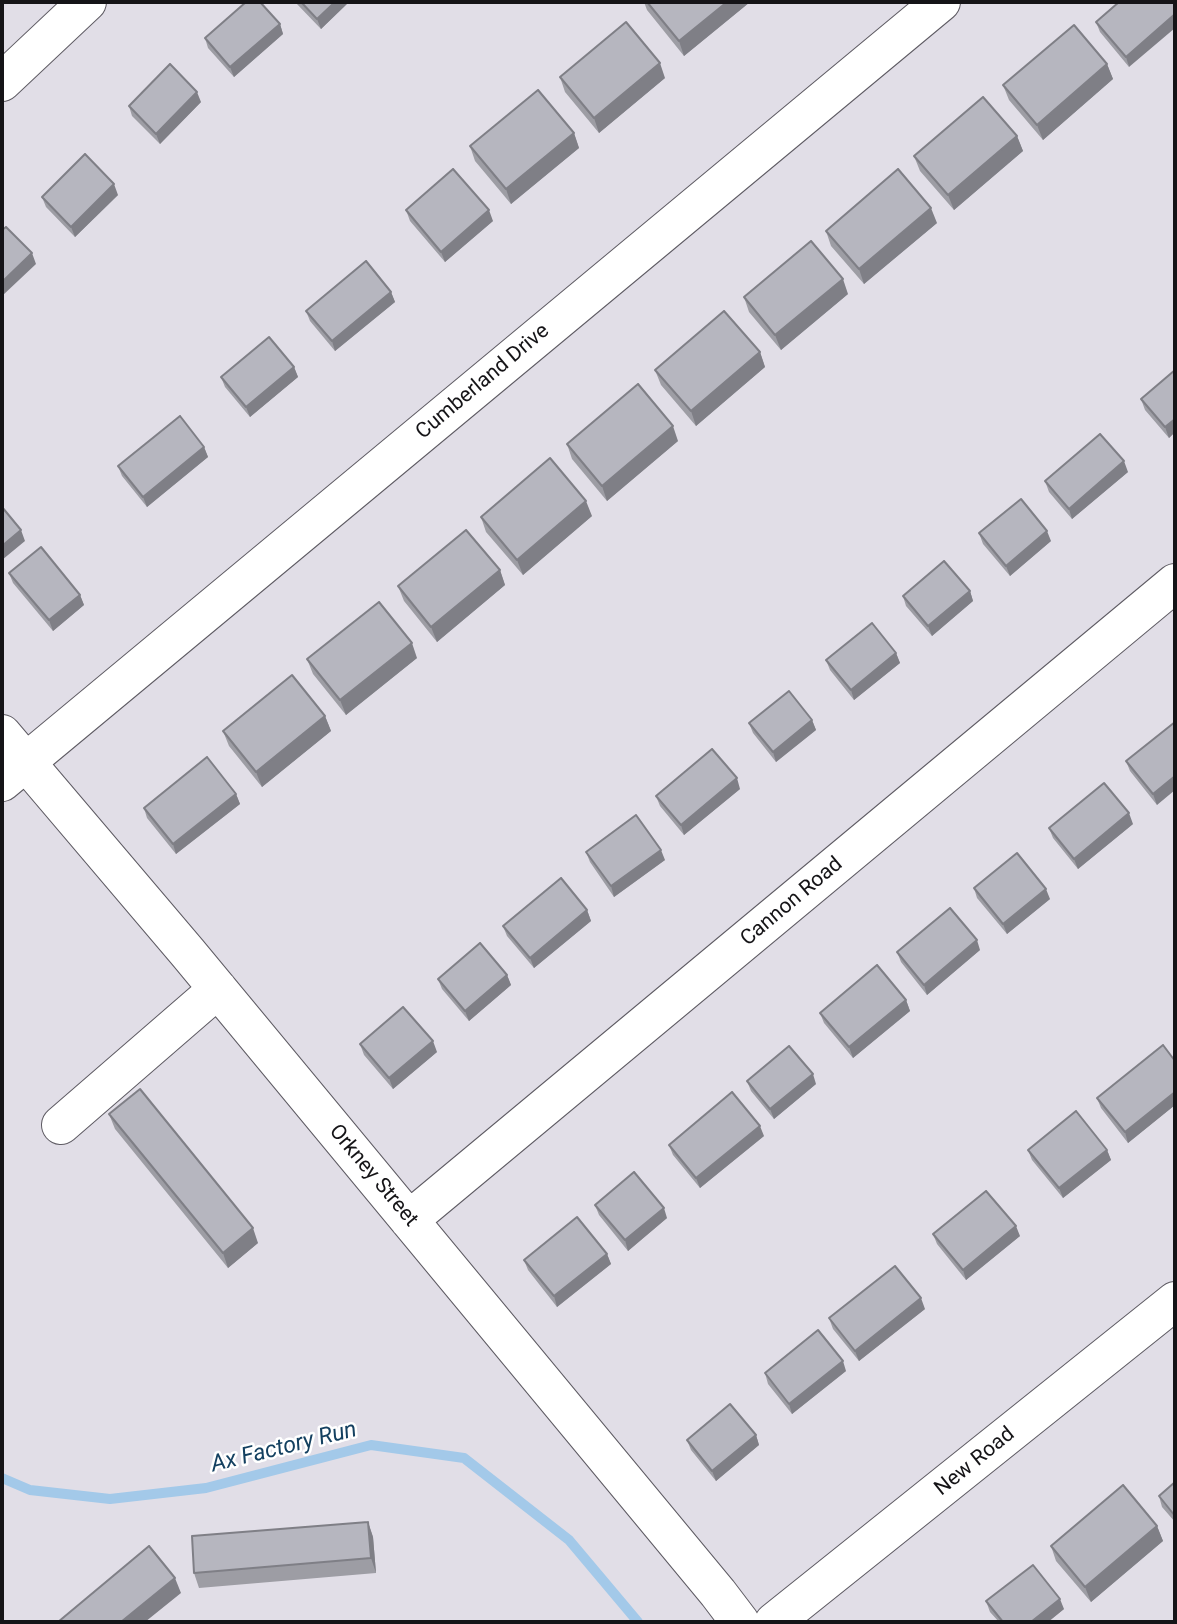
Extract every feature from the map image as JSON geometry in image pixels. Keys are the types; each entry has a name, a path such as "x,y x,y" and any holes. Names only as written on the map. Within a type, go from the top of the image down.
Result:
{"street":[{"path":"2,82 87,2"},
{"name":"Cumberland Drive","path":"10,759 941,2"},
{"name":"Cannon Road","path":"410,1220 1175,583"},
{"name":"Orkney Street","path":"10,759 218,989 740,1622"},
{"path":"61,1125 218,989"},
{"name":"New Road","path":"774,1622 1175,1301"}],"building":[{"path":"246,2 260,2 280,24 230,67 205,38"},
{"path":"301,2 335,2 317,19"},
{"path":"647,2 727,2 679,41"},
{"path":"1119,2 1175,2 1175,14 1126,57 1096,22"},
{"path":"626,22 660,63 594,118 560,77"},
{"path":"1074,25 1107,64 1037,125 1003,85"},
{"path":"170,64 197,92 156,134 129,106"},
{"path":"538,90 574,133 506,189 470,146"},
{"path":"983,97 1017,136 948,195 914,156"},
{"path":"85,154 114,184 71,227 42,197"},
{"path":"453,169 489,210 441,252 406,210"},
{"path":"898,169 931,208 859,269 826,231"},
{"path":"6,227 32,253 2,282 2,230"},
{"path":"811,241 843,279 775,335 744,297"},
{"path":"366,261 391,292 332,341 306,311"},
{"path":"724,311 760,352 691,411 655,370"},
{"path":"269,337 294,367 246,407 221,377"},
{"path":"1175,370 1175,419 1165,427 1141,399"},
{"path":"638,384 673,426 602,486 567,444"},
{"path":"180,416 204,447 143,497 118,466"},
{"path":"1100,434 1124,461 1069,509 1045,481"},
{"path":"550,458 586,501 517,560 481,517"},
{"path":"1021,499 1047,531 1006,566 979,533"},
{"path":"2,507 21,530 2,546"},
{"path":"466,530 500,570 431,627 398,586"},
{"path":"41,547 80,595 49,620 9,573"},
{"path":"944,561 970,591 928,626 903,596"},
{"path":"379,602 412,643 340,700 307,659"},
{"path":"872,623 896,653 851,690 826,660"},
{"path":"292,675 325,716 256,772 223,731"},
{"path":"789,691 812,720 773,752 749,723"},
{"path":"1175,722 1175,776 1153,794 1126,761"},
{"path":"712,749 737,778 681,825 656,796"},
{"path":"207,757 236,794 173,844 144,808"},
{"path":"1104,783 1129,813 1074,859 1049,828"},
{"path":"636,815 661,850 611,886 586,852"},
{"path":"1017,853 1046,889 1003,924 974,888"},
{"path":"561,878 587,910 530,958 503,926"},
{"path":"950,908 977,940 924,985 897,952"},
{"path":"480,943 507,975 465,1011 438,979"},
{"path":"877,965 906,1000 849,1047 820,1013"},
{"path":"403,1007 433,1041 389,1078 360,1044"},
{"path":"1163,1045 1175,1061 1175,1092 1125,1132 1097,1098"},
{"path":"789,1046 813,1074 770,1109 747,1081"},
{"path":"140,1089 253,1228 223,1253 109,1114"},
{"path":"732,1092 760,1126 696,1178 669,1145"},
{"path":"1076,1111 1107,1150 1059,1188 1028,1150"},
{"path":"634,1172 664,1208 625,1240 595,1205"},
{"path":"986,1191 1016,1226 963,1270 933,1234"},
{"path":"577,1217 607,1254 554,1296 524,1260"},
{"path":"895,1266 921,1298 855,1351 829,1318"},
{"path":"818,1330 843,1361 789,1404 765,1373"},
{"path":"730,1404 756,1435 712,1471 687,1440"},
{"path":"1175,1482 1175,1516 1159,1496"},
{"path":"1123,1485 1157,1526 1085,1587 1051,1546"},
{"path":"368,1522 371,1558 194,1573 192,1536"},
{"path":"149,1546 175,1578 121,1622 58,1622"},
{"path":"1033,1565 1060,1599 1031,1622 1003,1622 986,1601"}],"waterway":[{"name":"Ax Factory Run","path":"2,1478 30,1490 110,1499 206,1488 371,1445 464,1458 569,1540 638,1622"}]}
